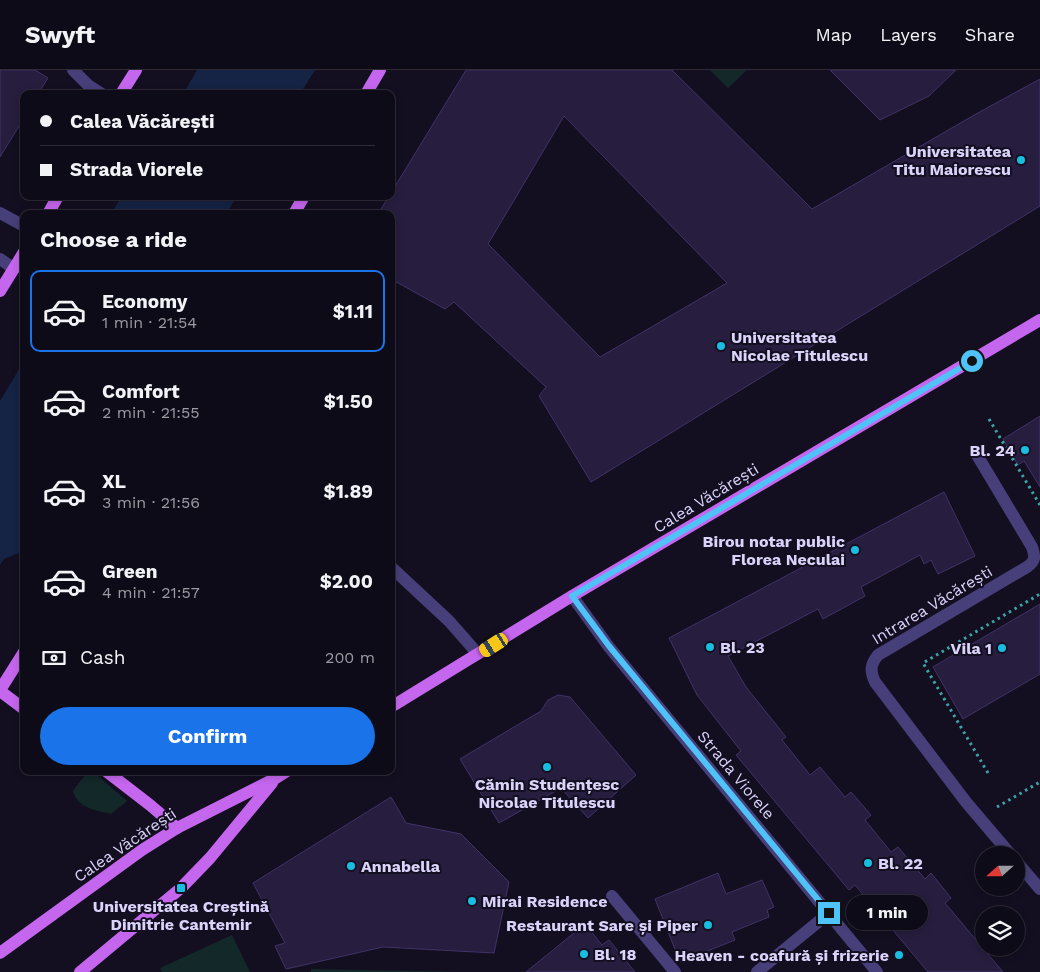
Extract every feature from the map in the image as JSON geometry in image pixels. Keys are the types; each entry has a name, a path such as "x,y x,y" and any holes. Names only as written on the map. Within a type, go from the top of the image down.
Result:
{"main road":[{"path":"124,90 136,70"},
{"path":"368,90 380,70"},
{"path":"0,291 20,259"},
{"name":"Calea Văcărești","path":"395,705 572,596 1040,320"},
{"path":"20,658 0,690 20,706"},
{"path":"111,775 178,828"},
{"name":"Calea Văcărești","path":"0,953 142,850 274,775"},
{"name":"Calea Văcărești","path":"80,972 181,888 210,858 276,775"}],"street":[{"path":"73,70 88,86 95,90"},
{"path":"0,213 20,224"},
{"path":"0,259 14,269"},
{"name":"Intrarea Văcărești","path":"977,455 1032,547 1035,556 1034,560 1027,567 878,655 871,668 875,682 979,818 1003,846"},
{"path":"395,571 449,621 478,654"},
{"name":"Strada Viorele","path":"572,596 609,646 877,972"},
{"path":"1025,872 1040,889"},
{"path":"612,896 675,972"},
{"path":"757,972 829,913"}],"path":[{"path":"989,419 1040,504"},
{"path":"988,773 923,663 1040,594"},
{"path":"979,818 1040,782"}],"green space":[{"path":"710,70 747,70 728,88"},
{"path":"85,775 97,775 127,801 111,814 83,805 75,797 73,791"},
{"path":"232,935 250,972 162,972 160,968"},
{"path":"311,969 464,972 311,972"}],"water":[{"path":"197,70 315,70 302,90 185,90"},
{"path":"120,200 235,200 228,210 113,210"},
{"path":"20,368 20,553 4,559 0,565 0,401"}],"building":[{"path":"0,70 35,70 48,78 40,90 20,90 20,124 0,157"},
{"path":"466,70 672,70 812,209 1040,79 1040,206 591,482 539,396 546,387 454,302 445,309 395,281 395,210 380,210 387,200 395,200 395,186","holes":["564,116 727,283 600,357 488,244"]},
{"path":"830,70 956,70 929,96 880,120"},
{"name":"Bl. 24","path":"1040,416 1040,487 1024,461 1018,465 1003,439"},
{"path":"944,492 975,556 938,574 931,560 924,564 920,555 861,587 865,596 823,619 818,609 728,656 746,687 786,737 782,740 810,775 820,767 845,797 851,792 871,815 865,820 891,852 898,847 925,879 931,873 951,898 945,903 975,939 975,956 990,956 1003,972 928,972 855,885 849,890 736,755 741,751 697,695 669,638"},
{"name":"Vila 1","path":"1040,604 1040,674 963,719 933,667"},
{"name":"Cămin Studențesc Nicolae Titulescu","path":"558,695 570,697 636,775 588,818 561,788 499,823 460,759 541,711 548,700"},
{"path":"391,797 406,823 461,834 509,882 494,953 383,947 286,969 275,946 285,943 253,883"},
{"name":"Restaurant Sare și Piper","path":"718,873 726,894 762,880 774,907 767,910 769,917 732,932 735,940 680,962 655,899"},
{"name":"Bl. 18","path":"585,924 602,945 609,940 635,972 526,972"}],"place":[{"name":"Universitatea Titu Maiorescu","path":"1021,160"},
{"name":"Universitatea Nicolae Titulescu","path":"721,346"},
{"name":"Bl. 24","path":"1025,450"},
{"name":"Birou notar public Florea Neculai","path":"855,550"},
{"name":"Bl. 23","path":"710,647"},
{"name":"Vila 1","path":"1002,648"},
{"name":"Cămin Studențesc Nicolae Titulescu","path":"547,767"},
{"name":"Bl. 22","path":"868,863"},
{"name":"Annabella","path":"351,866"},
{"name":"Universitatea Creștină Dimitrie Cantemir","path":"181,888"},
{"name":"Mirai Residence","path":"472,901"},
{"name":"Restaurant Sare și Piper","path":"708,925"},
{"name":"Bl. 18","path":"584,954"},
{"name":"Heaven - coafură și frizerie","path":"899,955"}],"route":[{"path":"829,913 609,646 572,596 972,361"}]}
